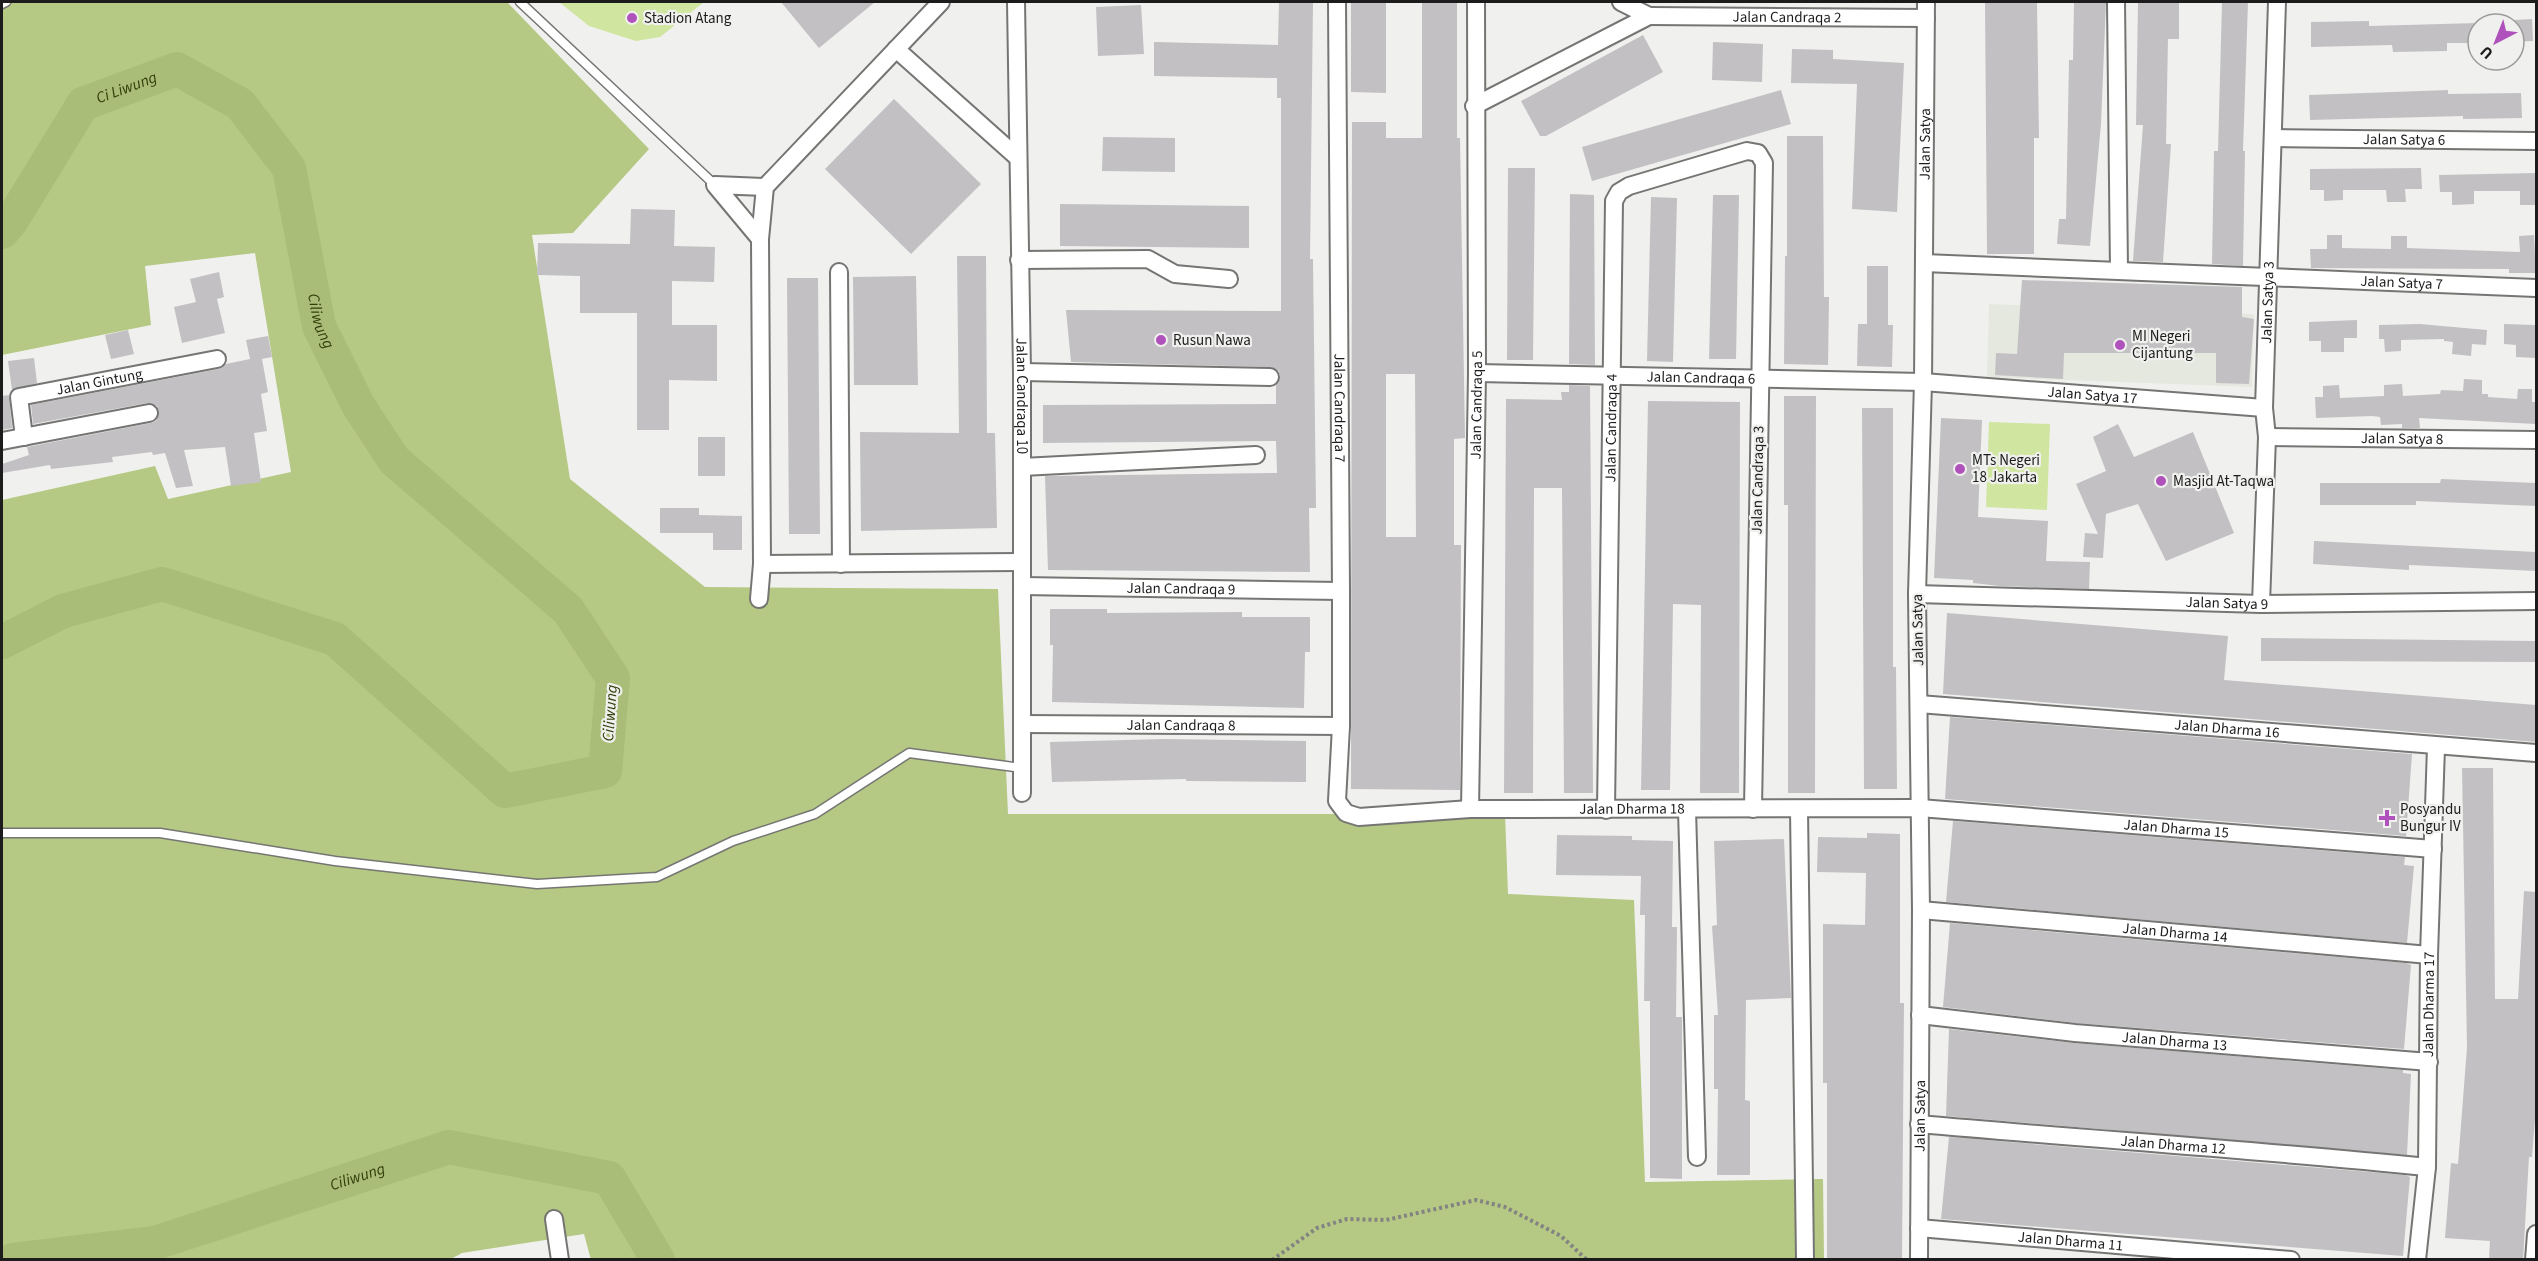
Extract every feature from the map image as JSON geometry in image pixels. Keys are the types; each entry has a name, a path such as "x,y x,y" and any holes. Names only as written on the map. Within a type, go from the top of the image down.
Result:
{"street":[{"path":"759,599 762,564 760,239 765,187 941,2"},
{"name":"Jalan Candraqa 10","path":"1016,2 1022,372 1022,793"},
{"name":"Jalan Candraqa 7","path":"1337,2 1341,591 1341,726 1337,801 1346,813"},
{"name":"Jalan Candraqa 5","path":"1470,809 1477,374 1474,106 1476,2"},
{"name":"Jalan Candraqa 2","path":"1621,2 1649,16"},
{"path":"2116,2 2119,270"},
{"name":"Jalan Satya 3","path":"2261,604 2267,436 2264,408 2267,277 2274,138 2277,2"},
{"name":"Jalan Candraqa 2","path":"1474,106 1649,16 1926,10"},
{"name":"Jalan Satya","path":"1919,1260 1921,910 1917,594 1923,382 1926,10"},
{"path":"896,49 1017,157"},
{"name":"Jalan Satya 6","path":"2274,138 2536,141"},
{"name":"Jalan Candraqa 4","path":"1606,810 1614,201 1619,192 1629,186 1747,152 1758,153"},
{"name":"Jalan Candraqa 3","path":"1753,809 1764,163 1758,153"},
{"path":"715,185 765,187"},
{"path":"715,185 760,239"},
{"path":"1019,260 1148,260 1158,262 1175,274 1229,279"},
{"name":"Jalan Satya 7","path":"1924,263 2536,288"},
{"path":"839,272 841,564"},
{"name":"Jalan Gintung","path":"24,437 19,397 217,358"},
{"path":"1022,372 1270,377"},
{"name":"Jalan Candraqa 6","path":"1477,374 1611,374 1923,382"},
{"name":"Jalan Satya 17","path":"1923,382 2264,408"},
{"path":"2,441 149,413"},
{"name":"Jalan Satya 8","path":"2267,436 2536,440"},
{"path":"1022,467 1256,455"},
{"path":"762,564 1022,562"},
{"name":"Jalan Candraqa 9","path":"1022,586 1341,591"},
{"name":"Jalan Satya 9","path":"1917,594 2261,604 2536,601"},
{"name":"Jalan Dharma 16","path":"1919,704 2436,747 2536,753"},
{"name":"Jalan Candraqa 8","path":"1022,724 1341,726"},
{"name":"Jalan Dharma 17","path":"2416,1260 2427,1167 2429,955 2436,747"},
{"name":"Jalan Dharma 18","path":"1346,813 1359,816 1470,809 1920,808"},
{"name":"Jalan Dharma 15","path":"1920,808 2433,849"},
{"path":"1687,810 1697,1157"},
{"path":"1799,810 1805,1260"},
{"name":"Jalan Dharma 14","path":"1921,910 2429,955"},
{"name":"Jalan Dharma 13","path":"1920,1015 2075,1034 2429,1062"},
{"name":"Jalan Dharma 12","path":"1919,1124 2072,1138 2269,1151 2427,1167"},
{"path":"554,1219 560,1260"},
{"name":"Jalan Dharma 11","path":"1919,1228 2291,1260"},
{"path":"2534,1260 2536,1234"}],"lane":[{"path":"2,4 6,2"},
{"path":"520,2 715,185"},
{"path":"2,833 160,833 334,861 537,884 657,877 733,841 815,814 909,753 1022,768"}],"path":[{"path":"1272,1260 1317,1228 1337,1222 1386,1220 1476,1200 1505,1207 1561,1236 1587,1260"}],"shaded area":[{"name":"MI Negeri Cijantung","path":"1989,304 2254,314 2252,387 1987,377"}],"green space":[{"path":"13,2 507,2 649,149 573,233 532,235 570,479 705,587 998,589 1008,814 1505,814 1508,894 1634,900 1645,1182 1823,1179 1824,1259 591,1260 584,1234 462,1253 449,1260 2,1259 2,500 155,466 168,499 291,472 255,253 145,266 151,325 2,355 2,9"},
{"name":"Stadion Atang","path":"559,2 704,2 660,37 636,41 589,26"},
{"path":"1989,422 2050,424 2047,510 1986,507"}],"building":[{"path":"781,2 875,2 819,48"},
{"path":"1279,2 1313,2 1310,259 1313,259 1316,508 1309,508 1310,572 1048,570 1045,476 1277,473 1276,441 1043,443 1043,405 1276,404 1276,386 1280,377 1279,371 1271,367 1071,362 1066,310 1281,311 1281,98 1277,98 1277,78 1154,76 1154,42 1278,45"},
{"path":"1351,2 1386,2 1386,93 1351,92"},
{"path":"1422,2 1457,2 1457,138 1460,138 1465,438 1454,439 1454,545 1461,545 1460,790 1351,789 1352,122 1386,122 1386,138 1422,138","holes":["1386,374 1415,374 1416,537 1386,537"]},
{"path":"1985,2 2037,2 2039,138 2034,138 2034,254 1987,254"},
{"path":"2074,2 2106,2 2101,124 2090,246 2057,244 2059,219 2066,219 2069,60 2073,60"},
{"path":"2138,2 2179,2 2179,39 2168,39 2166,144 2171,144 2163,262 2133,261 2143,125 2136,125"},
{"path":"2222,2 2248,2 2243,151 2245,151 2243,266 2212,264 2214,151 2218,151"},
{"path":"1141,5 1144,54 1098,56 1096,7"},
{"path":"2526,19 2532,19 2533,41 2526,41"},
{"path":"2369,21 2369,26 2466,23 2466,43 2447,43 2447,51 2393,52 2392,45 2311,47 2311,22"},
{"path":"1643,35 1663,72 1546,136 1540,136 1521,101"},
{"path":"1713,42 1763,44 1762,82 1712,80"},
{"path":"1792,49 1833,50 1833,59 1904,63 1897,212 1852,209 1857,84 1791,83"},
{"path":"1781,90 1791,124 1592,181 1582,147"},
{"path":"2448,90 2448,94 2521,93 2522,118 2463,119 2463,116 2310,120 2309,95"},
{"path":"894,99 981,184 911,254 825,169"},
{"path":"1787,136 1823,136 1824,297 1829,297 1828,365 1784,364"},
{"path":"1103,137 1175,138 1175,172 1102,171"},
{"path":"1508,168 1535,168 1533,360 1507,360"},
{"path":"2421,168 2422,189 2405,189 2406,202 2387,202 2386,190 2343,190 2343,200 2324,201 2324,190 2310,190 2310,169"},
{"path":"2536,173 2536,205 2520,205 2520,191 2474,191 2474,204 2452,205 2452,192 2440,192 2439,175"},
{"path":"1570,194 1594,195 1595,365 1569,364"},
{"path":"1713,195 1739,195 1736,359 1709,359"},
{"path":"1651,197 1677,198 1673,362 1647,361"},
{"path":"1060,204 1249,206 1249,248 1060,246"},
{"path":"631,209 675,210 674,246 715,247 714,282 672,281 672,325 717,325 717,381 669,380 669,430 637,430 637,313 580,313 580,276 537,275 538,243 630,244"},
{"path":"2327,235 2342,235 2342,248 2391,249 2391,236 2407,236 2407,248 2520,252 2519,236 2534,235 2536,273 2509,273 2509,269 2311,268 2310,249 2327,249"},
{"path":"957,256 986,256 987,433 995,433 997,528 861,531 860,432 959,433"},
{"path":"1867,266 1888,266 1888,325 1893,325 1892,367 1857,366 1858,324 1867,324"},
{"path":"219,272 224,297 217,299 225,333 182,343 174,307 196,302 190,279"},
{"path":"916,276 918,385 854,385 853,277"},
{"path":"787,278 818,278 820,534 789,534"},
{"name":"MI Negeri Cijantung","path":"2022,280 2242,287 2242,317 2254,319 2249,384 2216,383 2216,353 2064,353 2063,379 1995,375 1996,353 2017,354"},
{"path":"2357,320 2357,338 2344,338 2344,352 2321,352 2321,341 2309,341 2309,322"},
{"path":"2420,324 2487,330 2486,345 2472,344 2471,356 2452,354 2453,342 2444,341 2444,339 2401,340 2401,351 2385,352 2384,339 2379,339 2379,325"},
{"path":"2504,324 2536,325 2536,358 2516,357 2516,345 2504,344"},
{"path":"128,330 134,354 111,359 105,335"},
{"path":"268,336 272,357 262,359 268,392 261,394 267,431 254,433 261,482 231,486 225,447 184,450 193,486 176,488 165,453 153,455 152,452 112,457 113,462 51,469 50,465 2,473 2,464 29,455 27,447 151,423 156,421 159,412 157,406 147,403 33,424 31,405 219,369 226,364 250,359 246,340"},
{"path":"34,358 37,383 12,390 8,361"},
{"path":"2464,379 2482,380 2482,394 2488,394 2488,397 2517,399 2518,389 2532,389 2532,402 2536,402 2536,424 2419,418 2420,428 2402,428 2402,424 2381,425 2380,417 2372,416 2316,418 2315,397 2323,397 2323,386 2339,385 2340,398 2384,396 2384,385 2402,384 2403,396 2440,394 2441,390 2463,391"},
{"path":"1569,385 1590,386 1593,793 1564,793 1562,488 1534,488 1533,793 1504,793 1506,399 1562,400 1561,392 1569,392"},
{"path":"9,395 12,428 2,430 2,396"},
{"path":"1784,396 1816,396 1815,793 1788,793 1788,505 1784,505"},
{"path":"1648,401 1740,402 1739,793 1700,793 1701,605 1673,604 1670,790 1641,790"},
{"path":"1862,408 1893,408 1893,667 1896,667 1897,789 1864,789"},
{"name":"MTs Negeri 18 Jakarta","path":"1941,418 1982,420 1978,517 2048,521 2046,561 2090,562 2089,589 2000,586 1973,583 1973,580 1934,578"},
{"name":"Masjid At-Taqwa","path":"2118,424 2134,457 2193,432 2234,533 2166,561 2138,504 2106,514 2103,558 2083,557 2085,533 2098,534 2076,484 2106,471 2093,437"},
{"path":"698,437 725,437 725,476 698,476"},
{"path":"2441,479 2536,483 2536,506 2416,501 2416,505 2320,505 2320,483 2440,483"},
{"path":"660,508 699,508 699,515 742,516 742,550 713,550 713,533 660,533"},
{"path":"2314,541 2536,552 2536,571 2409,565 2409,570 2313,564"},
{"path":"1050,609 1107,609 1107,613 1242,612 1242,617 1310,617 1310,652 1305,652 1304,708 1052,702 1053,645 1050,645"},
{"path":"1947,613 2228,636 2224,680 2536,705 2536,742 1943,694"},
{"path":"2261,638 2536,641 2536,662 2261,661"},
{"path":"1950,717 2412,754 2406,836 1945,799"},
{"path":"1164,739 1306,741 1306,782 1186,781 1186,779 1052,782 1050,742"},
{"path":"2462,768 2493,768 2495,999 2518,999 2524,891 2536,892 2536,1107 2532,1157 2529,1157 2523,1260 2489,1259 2490,1241 2445,1238 2451,1163 2458,1164 2467,1047"},
{"path":"1953,821 2405,857 2404,865 2414,866 2407,943 1946,902"},
{"path":"1867,833 1900,834 1900,1003 1904,1003 1902,1260 1827,1260 1827,1083 1823,1083 1823,924 1865,925 1866,873 1817,872 1818,837 1867,838"},
{"path":"1557,835 1632,836 1632,840 1673,841 1672,927 1677,927 1676,1017 1682,1017 1682,1179 1650,1178 1650,1001 1644,1001 1645,915 1640,915 1641,876 1556,875"},
{"path":"1784,839 1791,998 1746,1000 1745,1100 1750,1101 1750,1175 1717,1175 1718,1089 1714,1089 1714,1015 1718,1015 1712,926 1717,925 1714,841"},
{"path":"1950,923 2406,963 2411,965 2404,1049 2076,1023 1943,1007"},
{"path":"1949,1029 2074,1043 2403,1070 2403,1073 2411,1074 2407,1155 1946,1116"},
{"path":"1949,1137 2405,1175 2410,1177 2403,1256 1941,1219"}],"waterway":[{"name":"Ciliwung","path":"2,232 12,220 83,104 177,69 240,104 289,168 319,326 358,405 394,460 568,610 613,678 605,771 505,791 335,639 162,584 63,611 2,642"},
{"name":"Ciliwung","path":"13,1260 155,1243 449,1147 609,1178 658,1260"}],"place":[{"name":"Stadion Atang","path":"632,18"},
{"name":"Rusun Nawa","path":"1161,340"},
{"name":"MI Negeri Cijantung","path":"2120,345"},
{"name":"MTs Negeri 18 Jakarta","path":"1960,469"},
{"name":"Masjid At-Taqwa","path":"2161,481"},
{"name":"Posyandu Bungur IV","path":"2387,818"}],"water label":[{"name":"Ci Liwung","path":"127,88"}]}
